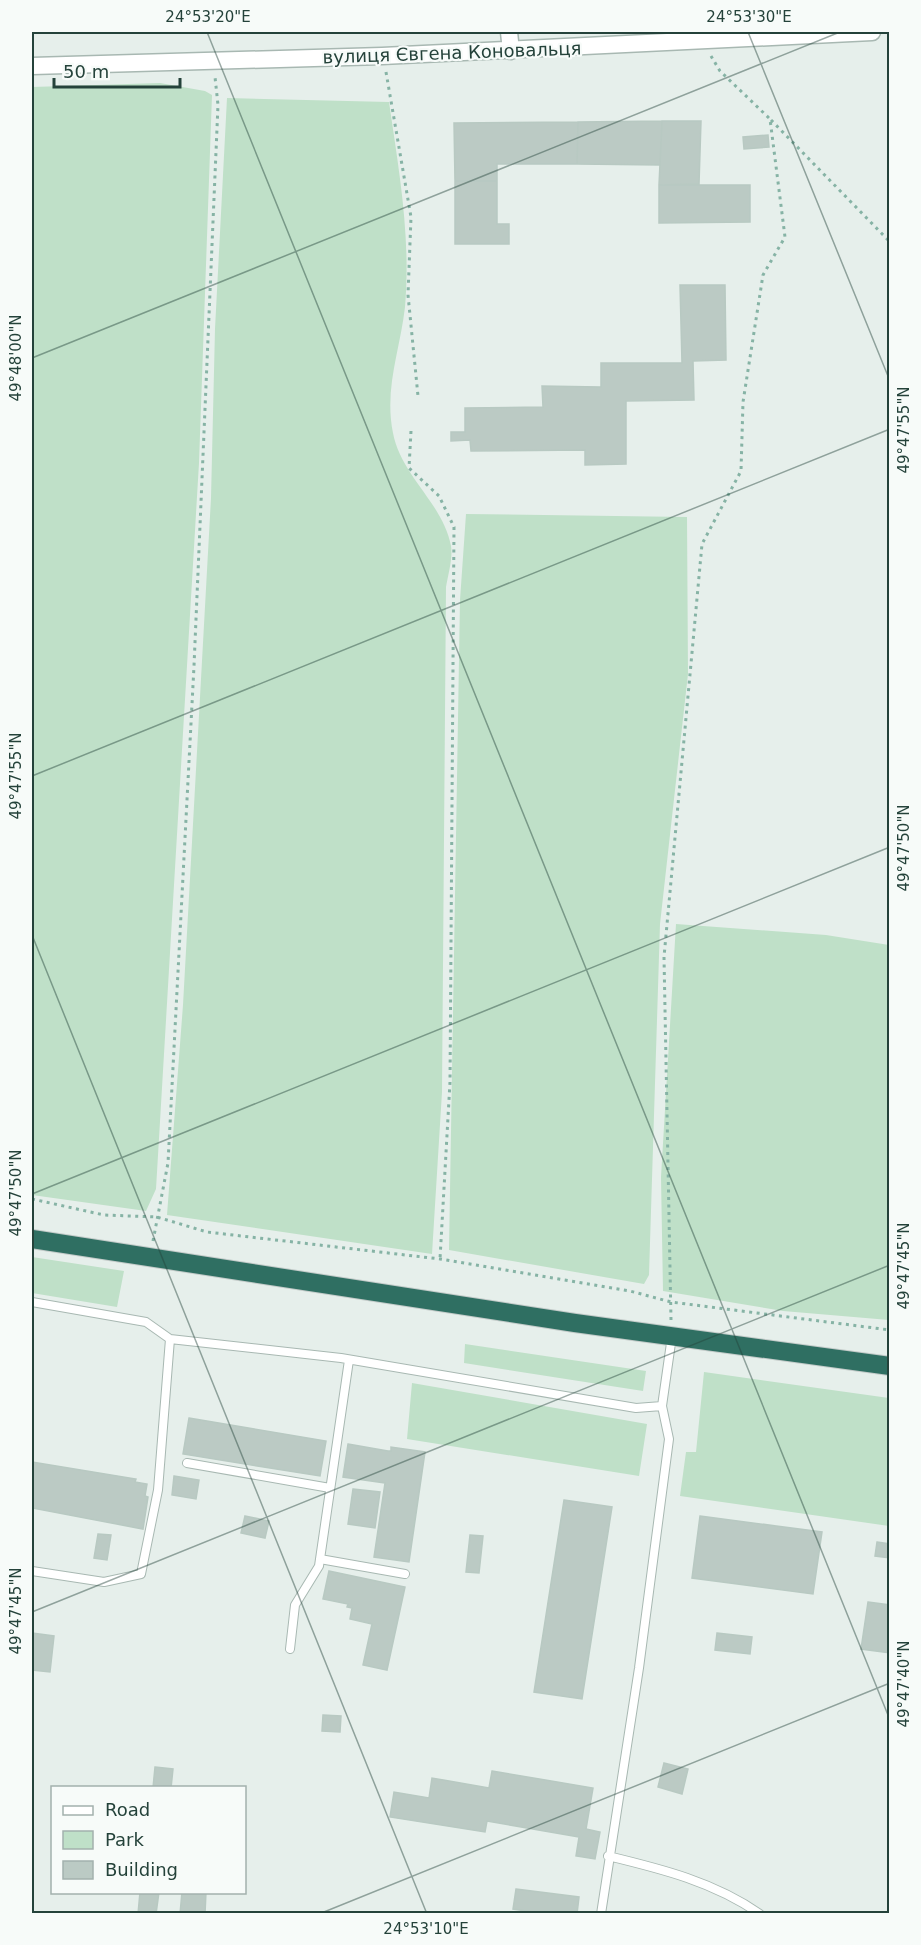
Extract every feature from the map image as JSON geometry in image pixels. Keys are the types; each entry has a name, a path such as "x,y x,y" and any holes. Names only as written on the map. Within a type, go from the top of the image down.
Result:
{"highway":[{"path":"32,1239 672,1336 890,1366"}],"street":[{"path":"509,32 511,51"},
{"name":"вулиця Євгена Коновальця","path":"32,66 511,51 872,32"}],"lane":[{"path":"32,1302 146,1322 171,1339 349,1360 636,1408 662,1406"},
{"path":"600,1914 639,1668 669,1439 662,1406 672,1336"},
{"path":"32,1572 104,1582 141,1574 158,1490 171,1339"},
{"path":"290,1649 296,1605 319,1566 349,1360"},
{"path":"187,1463 330,1488"},
{"path":"320,1559 405,1574"},
{"path":"608,1856 682,1874 742,1901 760,1914"}],"path":[{"path":"703,42 720,72 770,119 890,242"},
{"path":"382,56 411,218 408,295 418,396"},
{"path":"149,1257 168,1163 195,654 218,105 213,61"},
{"path":"672,1336 664,957 702,544 741,471 743,402 763,275 785,237 770,119"},
{"path":"411,431 409,468 440,496 454,527 450,1082 440,1259"},
{"path":"32,1199 105,1215 158,1217 207,1232 440,1259 630,1291 671,1302 890,1330"}],"green space":[{"path":"160,83 205,91 212,95 199,463 156,1189 146,1211 32,1195 32,87"},
{"path":"227,98 389,102 403,204 406,255 405,307 390,401 393,433 404,463 440,516 451,546 451,561 446,587 442,1092 432,1254 167,1215 183,1005 211,498 215,329"},
{"path":"466,514 687,517 688,674 660,924 649,1275 644,1284 449,1250 460,600"},
{"path":"676,924 826,935 889,945 889,1320 783,1311 663,1291 661,1177"},
{"path":"32,1257 124,1271 117,1307 32,1293"},
{"path":"465,1344 646,1371 643,1391 464,1363"},
{"path":"704,1372 889,1398 889,1526 680,1496 686,1452 696,1452"},
{"path":"412,1383 647,1424 639,1476 407,1439"}],"building":[{"path":"662,121 660,165 577,164 578,122"},
{"path":"662,121 701,121 699,184 659,185"},
{"path":"578,122 577,164 497,164 497,181 455,181 454,123"},
{"path":"768,135 769,147 744,149 743,137"},
{"path":"455,181 497,181 497,224 509,224 509,244 455,244"},
{"path":"659,185 750,185 750,222 659,223"},
{"path":"680,285 725,285 726,360 693,361 694,400 626,401 626,464 585,465 585,450 471,451 470,440 451,441 451,432 465,432 465,408 543,407 542,386 601,387 601,363 682,363"},
{"path":"189,1418 326,1441 320,1476 183,1454"},
{"path":"348,1444 388,1451 391,1451 391,1447 425,1452 409,1562 374,1557 385,1483 343,1477"},
{"path":"32,1462 136,1479 135,1482 147,1484 145,1496 148,1497 143,1529 32,1508"},
{"path":"174,1476 199,1480 196,1499 172,1495"},
{"path":"353,1489 380,1492 375,1528 348,1524"},
{"path":"564,1500 612,1507 582,1699 534,1692"},
{"path":"245,1516 269,1521 265,1538 241,1533"},
{"path":"700,1516 822,1532 813,1594 692,1578"},
{"path":"98,1534 111,1535 107,1560 94,1558"},
{"path":"470,1535 483,1536 479,1573 466,1572"},
{"path":"877,1542 890,1544 890,1558 875,1556"},
{"path":"329,1571 405,1587 387,1670 363,1665 372,1624 350,1619 352,1608 347,1607 348,1604 323,1599"},
{"path":"868,1602 890,1605 890,1653 861,1649"},
{"path":"32,1633 54,1636 50,1672 32,1670"},
{"path":"717,1633 752,1637 750,1654 715,1650"},
{"path":"323,1715 341,1716 340,1732 322,1731"},
{"path":"664,1763 688,1769 682,1794 658,1787"},
{"path":"155,1767 173,1769 171,1786 153,1786"},
{"path":"492,1771 593,1788 586,1829 600,1832 595,1859 576,1856 579,1837 487,1821 485,1832 390,1817 394,1792 429,1798 432,1778 489,1788"},
{"path":"516,1889 579,1897 577,1914 546,1914 513,1909"},
{"path":"140,1894 159,1894 156,1914 138,1914"},
{"path":"182,1894 206,1894 205,1914 180,1914"}]}
